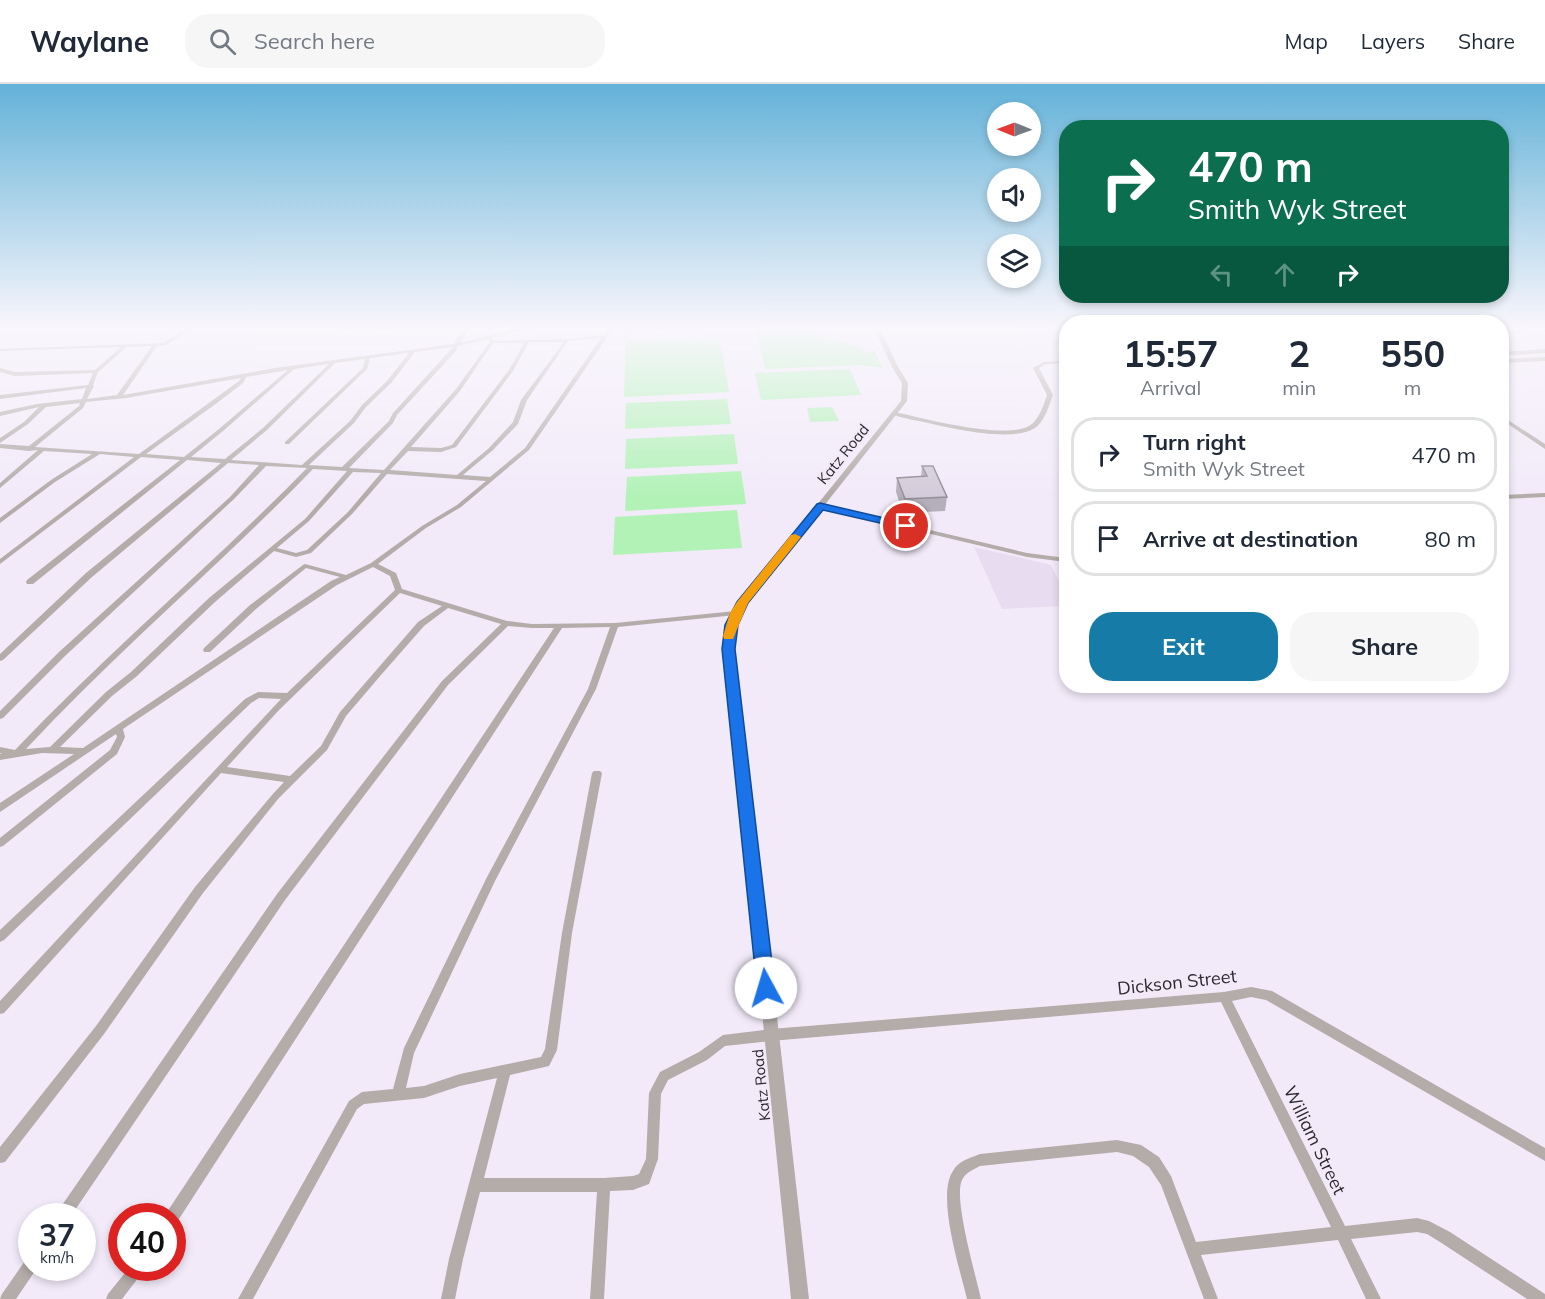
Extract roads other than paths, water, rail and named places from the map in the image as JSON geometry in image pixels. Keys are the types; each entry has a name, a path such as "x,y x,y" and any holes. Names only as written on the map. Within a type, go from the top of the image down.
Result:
{"street":[{"path":"29,449 81,407 92,383"},
{"path":"119,397 129,383"},
{"path":"0,414 45,405 119,397 204,383"},
{"path":"0,562 114,474 240,383"},
{"path":"30,582 186,459 276,383"},
{"path":"0,658 89,575 226,462 313,383"},
{"path":"287,443 350,383"},
{"path":"17,754 60,708 268,512 307,467 388,383"},
{"path":"52,750 109,694 134,674 212,600 308,520 347,470 423,383"},
{"path":"272,549 296,555 309,552 350,513 463,383"},
{"path":"406,449 441,450 453,446 501,383"},
{"path":"459,476 491,449 516,423 524,400 536,383"},
{"path":"0,808 347,577 373,564 424,527 459,506 532,443 571,383"},
{"name":"Katz Road","path":"800,1299 728,649 731,625 736,613 895,414 904,400 907,389 904,383"},
{"path":"895,414 988,431 1026,429 1036,422 1050,395 1044,383"},
{"path":"0,397 91,386"},
{"path":"0,441 26,423 45,405"},
{"path":"1509,423 1545,447"},
{"path":"0,446 490,479"},
{"path":"1,454 14,447"},
{"path":"0,486 42,450"},
{"path":"0,521 53,481 99,452"},
{"path":"0,716 62,654 232,498 263,465"},
{"path":"1509,497 1545,495"},
{"path":"820,506 1027,555 1059,559"},
{"path":"373,564 393,575 399,590"},
{"path":"207,650 253,607 305,566 347,577"},
{"path":"399,590 506,623 559,626 615,625 736,613"},
{"path":"0,1010 289,696 399,590"},
{"path":"0,1157 100,1030 199,890 275,797 324,748 343,714 378,673 422,624 447,605"},
{"path":"72,1203 280,897 445,683 506,623"},
{"path":"398,1095 408,1052 491,880 592,689 615,625"},
{"path":"181,1203 559,626"},
{"path":"0,937 248,701 258,696 289,696"},
{"path":"0,843 114,752 121,737 119,729"},
{"path":"0,750 17,754"},
{"path":"0,757 52,750 86,751"},
{"path":"221,770 292,780"},
{"path":"245,1299 353,1105 362,1098 424,1092 460,1080 545,1062 551,1050 567,933 597,774"},
{"name":"Dickson Street","path":"604,1185 633,1183 644,1179 652,1159 655,1093 664,1076 703,1056 723,1041 1224,997 1251,992 1268,995 1545,1155"},
{"name":"William Street","path":"1224,997 1374,1299"},
{"path":"448,1299 456,1258 505,1071"},
{"path":"974,1299 953,1202 954,1182 963,1167 980,1160 1117,1146 1136,1150 1154,1162 1166,1181 1211,1299"},
{"path":"476,1185 604,1185 597,1299"},
{"path":"1192,1249 1417,1225 1429,1228 1540,1299"},
{"path":"7,1299 20,1281"},
{"path":"113,1299 127,1281"}]}
